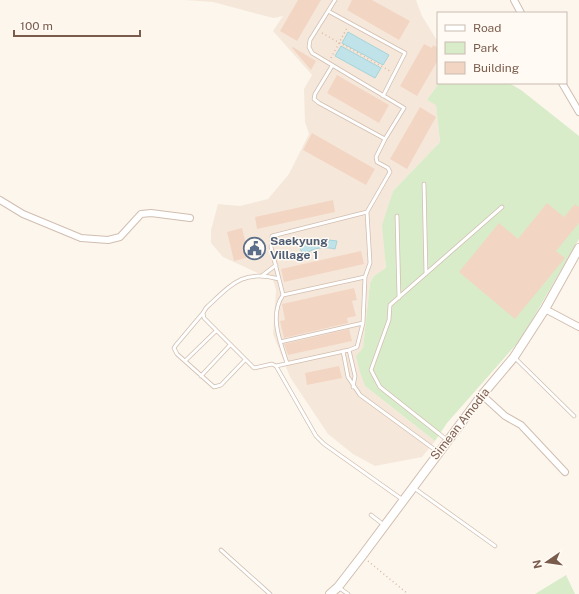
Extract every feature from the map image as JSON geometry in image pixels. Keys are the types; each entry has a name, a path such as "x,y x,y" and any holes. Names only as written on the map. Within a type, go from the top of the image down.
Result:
{"street":[{"path":"514,0 521,12"},
{"path":"563,84 579,112"},
{"path":"0,200 23,214 81,238 108,240 120,237 141,214 151,213 190,218"},
{"name":"Simean Amodia","path":"330,594 338,587 447,440 514,357 545,309 579,248"},
{"path":"545,309 579,326"},
{"path":"482,395 505,416 521,425 565,472"}],"lane":[{"path":"204,314 204,318 216,331 254,368 272,364 276,366 349,350 359,344 363,323 365,277 370,263 367,212 390,172 388,168 378,162 376,157 404,108 328,64 312,53 309,47 310,40 335,0"},
{"path":"328,11 406,53 383,96"},
{"path":"332,66 315,94 314,99 385,139"},
{"path":"424,184 426,274"},
{"path":"447,440 380,387 371,370 389,320 390,306 502,207"},
{"path":"286,363 276,334 278,311 280,300 283,295 271,247 272,236 367,212"},
{"path":"397,216 399,298"},
{"path":"263,275 276,265"},
{"path":"245,360 221,385 214,387 177,354 174,348 204,314 206,308 233,282 249,277 263,275 279,279"},
{"path":"283,295 365,277"},
{"path":"280,342 363,323"},
{"path":"185,361 216,331"},
{"path":"201,376 230,345"},
{"path":"349,350 355,376 353,387"},
{"path":"343,351 348,377 353,387 360,395 438,452"},
{"path":"514,357 574,416"},
{"path":"276,366 316,436 334,452 403,500"},
{"path":"412,487 495,546"},
{"path":"372,515 384,525"},
{"path":"221,550 270,594"},
{"path":"338,587 348,594"}],"path":[{"path":"328,64 350,23"},
{"path":"317,30 395,73"},
{"path":"362,556 408,594"}],"shaded area":[{"path":"185,0 416,0 422,16 437,40 437,84 438,84 427,100 436,104 440,142 393,191 383,225 386,269 374,276 370,283 363,348 365,386 435,441 422,457 375,466 353,454 328,434 290,377 273,334 276,290 273,280 223,257 211,243 211,230 218,204 240,206 268,199 289,174 309,134 305,122 304,89 312,75 273,31 283,16 273,18 213,2"}],"green space":[{"path":"438,84 511,84 521,90 579,136 579,239 521,339 447,423 435,441 365,386 356,356 363,348 370,283 374,276 386,268 382,225 393,191 440,142 436,105 427,100"},
{"path":"566,575 575,594 535,594"}],"water":[{"path":"348,32 389,55 383,65 342,43"},
{"path":"341,46 381,68 375,78 335,56"},
{"path":"320,239 337,241 335,249 318,248 303,255 299,246"}],"building":[{"path":"298,0 321,0 297,41 280,31"},
{"path":"352,0 372,0 410,21 399,40 347,10"},
{"path":"424,44 432,48 433,45 437,47 437,62 417,96 400,86"},
{"path":"293,47 316,61 311,70 292,48"},
{"path":"337,75 389,105 379,123 327,93"},
{"path":"420,107 436,117 407,169 390,159"},
{"path":"312,133 375,169 366,185 303,150"},
{"path":"333,200 335,212 257,229 255,217"},
{"path":"547,203 564,217 575,204 579,207 579,223 556,251 565,258 515,319 459,272 499,223 518,239"},
{"path":"242,228 249,257 234,261 227,232"},
{"path":"361,251 364,264 284,282 281,269"},
{"path":"354,288 357,300 352,301 356,316 347,318 348,323 284,338 280,321 285,320 282,304"},
{"path":"349,329 352,341 288,355 284,344"},
{"path":"339,366 342,378 307,385 305,373"}],"place":[{"name":"Saekyung Village 1","path":"255,248"}]}
